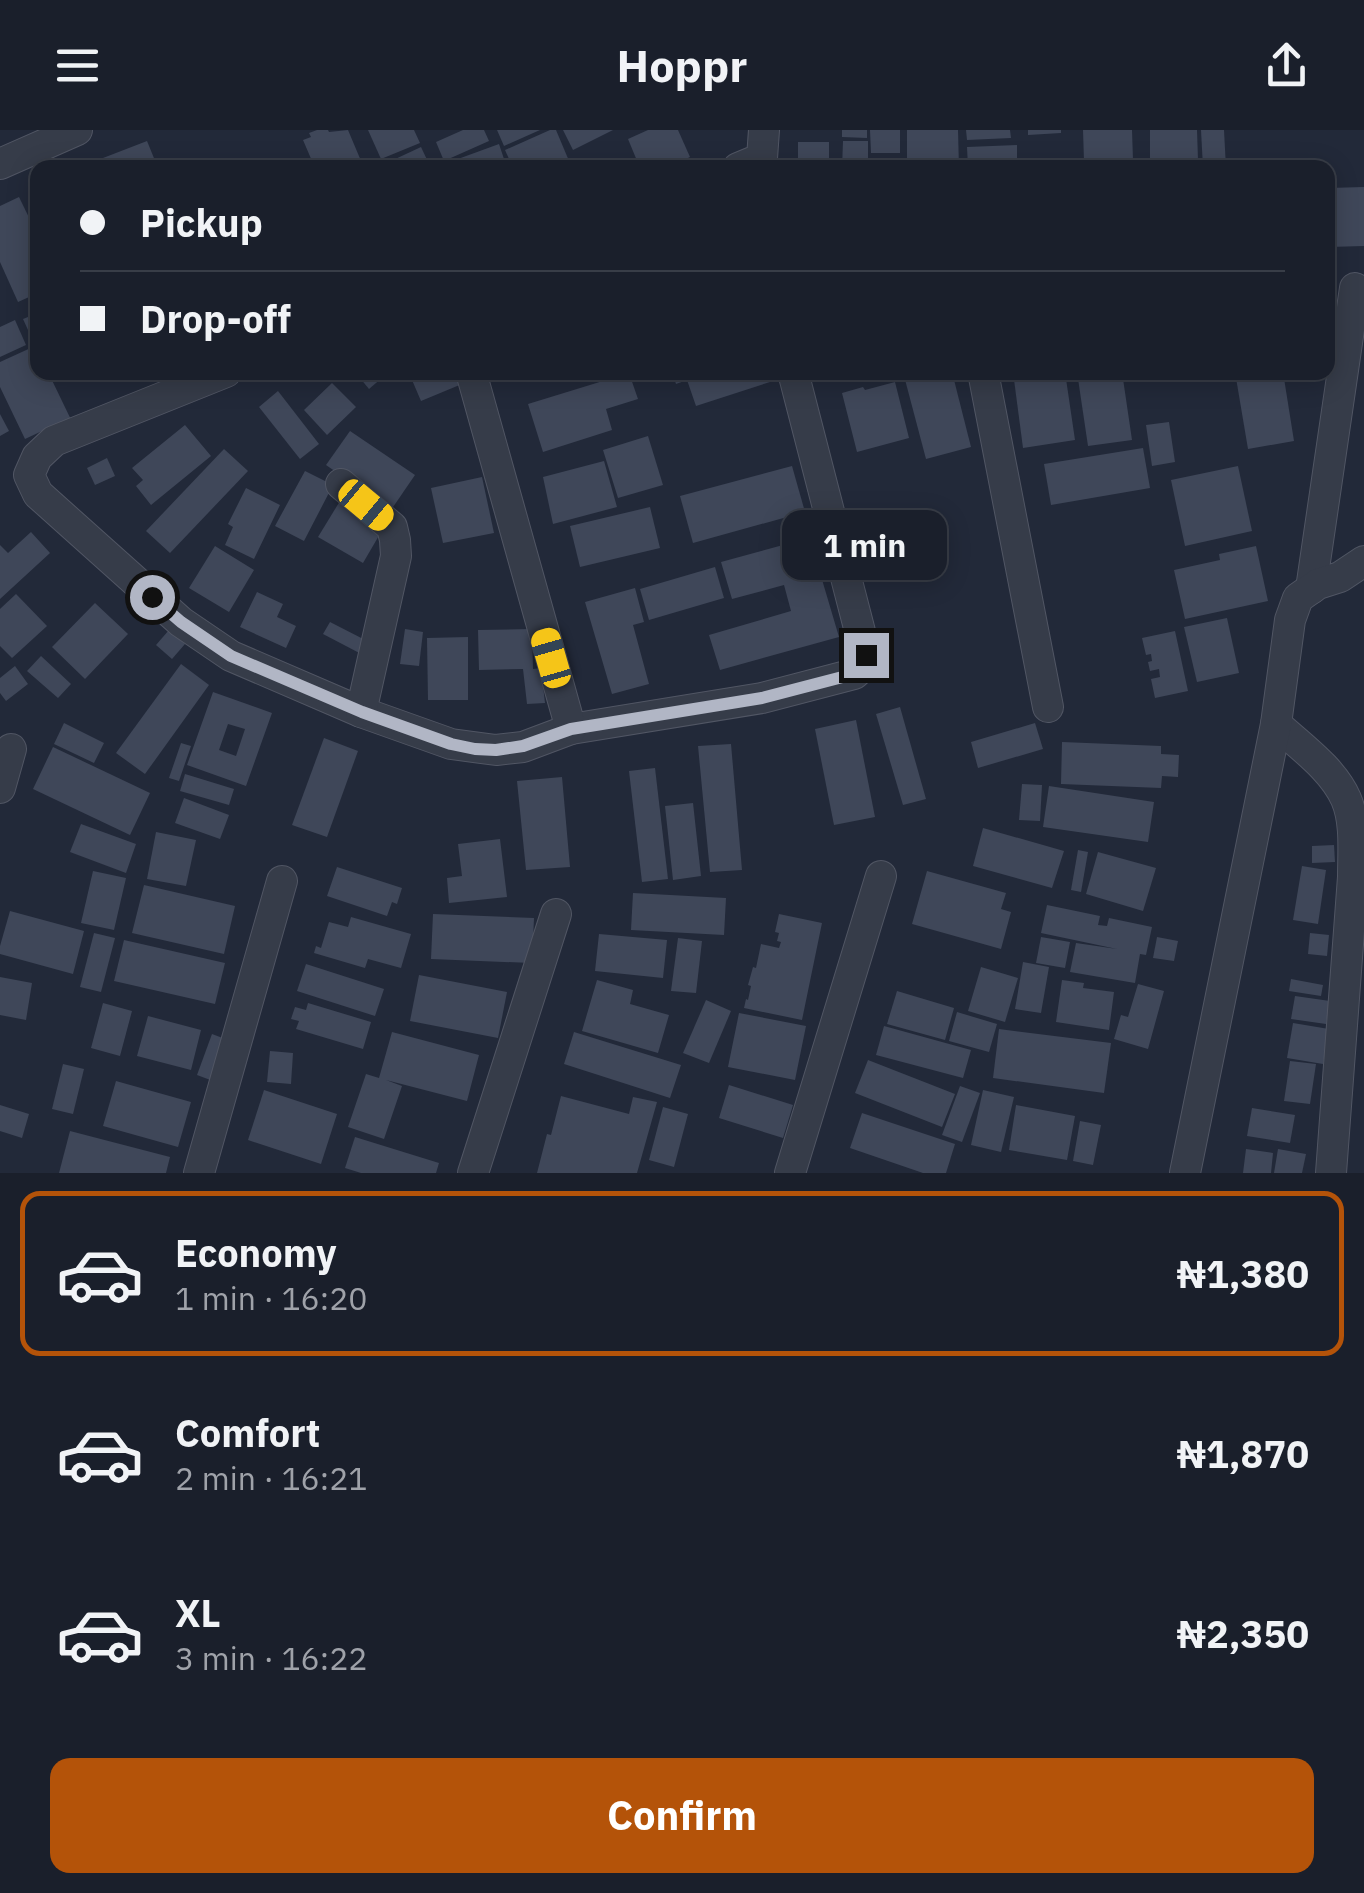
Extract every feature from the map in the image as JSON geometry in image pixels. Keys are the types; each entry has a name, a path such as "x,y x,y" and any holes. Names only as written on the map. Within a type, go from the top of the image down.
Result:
{"street":[{"path":"0,164 76,130"},
{"path":"1311,589 1349,289"},
{"path":"206,380 54,441 37,458 29,475 38,494 181,622 231,656 362,712 451,744 496,750 523,746 571,729 762,698 854,674 864,665 866,655 795,380"},
{"path":"472,380 571,729"},
{"path":"984,380 1048,707"},
{"path":"0,471 37,458"},
{"path":"341,484 392,526 396,540 396,556 362,712"},
{"path":"1185,1173 1276,724 1290,620 1298,598 1318,584 1340,578 1364,561"},
{"path":"1276,724 1335,780 1348,802 1352,830 1353,877 1331,1173"},
{"path":"0,788 11,749"},
{"path":"790,1173 881,876"},
{"path":"199,1173 282,881"},
{"path":"473,1173 556,914"}],"building":[{"path":"348,130 361,160 312,160 303,140 311,137 309,133"},
{"path":"368,130 414,130 420,143 381,159"},
{"path":"463,130 484,130 489,141 446,160 436,142"},
{"path":"497,130 540,130 504,146"},
{"path":"556,130 569,160 509,160 505,150"},
{"path":"563,130 613,130 573,150"},
{"path":"648,130 678,130 690,157 637,160 628,139"},
{"path":"842,130 867,130 867,138 842,137"},
{"path":"870,130 900,130 900,153 871,153"},
{"path":"907,130 958,130 959,160 907,160"},
{"path":"966,130 1010,130 1011,138 967,140"},
{"path":"1028,130 1061,130 1061,133 1028,135"},
{"path":"1083,130 1132,130 1133,160 1084,160"},
{"path":"1150,130 1197,130 1198,160 1150,160"},
{"path":"1201,130 1224,130 1226,160 1203,160"},
{"path":"147,141 155,160 104,160"},
{"path":"843,141 868,141 868,160 842,160"},
{"path":"798,142 829,142 829,160 798,160"},
{"path":"499,144 504,160 455,160"},
{"path":"1017,145 1017,160 968,160 967,147"},
{"path":"421,147 427,160 393,160"},
{"path":"1364,187 1364,246 1335,247 1335,188"},
{"path":"19,197 30,220 30,297 18,302 0,262 0,206"},
{"path":"30,316 30,334 23,319"},
{"path":"15,320 26,345 0,357 0,327"},
{"path":"30,348 30,380 52,380 76,430 57,424 25,439 0,387 0,362"},
{"path":"362,380 380,380 369,389"},
{"path":"412,380 460,380 462,384 421,401"},
{"path":"606,380 631,380 638,399 606,409 612,430 543,452 528,404"},
{"path":"687,380 769,380 770,382 696,406"},
{"path":"905,380 954,380 971,447 926,459"},
{"path":"1014,380 1066,380 1075,440 1023,448"},
{"path":"1078,380 1123,380 1132,440 1088,446"},
{"path":"1236,380 1284,380 1294,441 1248,449"},
{"path":"895,382 909,438 857,452 842,393"},
{"path":"332,383 356,407 327,435 304,410"},
{"path":"278,391 319,444 300,459 259,407"},
{"path":"0,414 9,431 0,436"},
{"path":"1169,422 1175,462 1152,466 1146,425"},
{"path":"185,425 211,456 151,505 136,486 143,480 132,468"},
{"path":"350,431 415,475 391,510 326,465"},
{"path":"648,436 663,485 618,498 603,450"},
{"path":"1143,448 1150,488 1051,505 1044,464"},
{"path":"224,449 248,471 170,553 146,531"},
{"path":"107,458 115,476 95,485 87,468"},
{"path":"604,461 617,507 553,524 543,477"},
{"path":"792,466 805,512 693,543 680,496"},
{"path":"1238,466 1252,531 1185,546 1171,480"},
{"path":"305,471 333,485 304,541 275,526"},
{"path":"482,477 494,533 443,543 431,488"},
{"path":"246,488 280,505 254,559 225,545 233,527 228,524"},
{"path":"340,501 384,527 363,563 318,537"},
{"path":"650,507 660,548 580,567 570,526"},
{"path":"31,532 50,553 0,599 0,545 8,553"},
{"path":"805,539 813,567 818,566 839,637 720,670 709,635 791,611 784,585 732,599 721,562"},
{"path":"215,546 254,570 229,612 189,588"},
{"path":"1256,546 1268,601 1185,619 1174,570 1220,560 1219,554"},
{"path":"715,567 724,598 649,620 640,589"},
{"path":"635,588 644,622 633,625 649,684 612,694 585,602"},
{"path":"257,592 283,604 277,617 296,626 286,648 240,627"},
{"path":"16,594 47,626 12,658 0,646 0,609"},
{"path":"95,603 128,634 85,679 52,647"},
{"path":"1227,618 1239,673 1197,682 1184,627"},
{"path":"330,622 373,644 367,657 323,634"},
{"path":"405,629 423,632 419,666 400,664"},
{"path":"532,629 533,669 541,668 545,703 527,704 523,669 479,670 478,630"},
{"path":"169,630 185,644 172,659 156,645"},
{"path":"1175,631 1188,691 1155,698 1151,679 1160,677 1159,669 1150,671 1151,654 1146,655 1142,638"},
{"path":"468,637 468,700 428,700 427,638"},
{"path":"41,656 71,684 58,698 27,671"},
{"path":"181,664 209,685 145,774 116,753"},
{"path":"15,666 28,684 6,701 0,693 0,678"},
{"path":"213,692 272,713 246,786 187,765","holes":["228,724 245,729 236,756 219,750"]},
{"path":"900,707 926,799 903,805 876,714"},
{"path":"856,720 875,817 834,825 815,729"},
{"path":"64,723 104,743 94,763 54,744"},
{"path":"1035,723 1043,749 978,768 971,742"},
{"path":"324,738 358,751 327,837 292,825"},
{"path":"1062,742 1161,746 1161,754 1179,755 1178,777 1162,776 1161,788 1061,784"},
{"path":"181,743 191,746 179,781 169,778"},
{"path":"731,744 742,870 710,872 698,746"},
{"path":"53,747 150,793 130,835 33,789"},
{"path":"655,768 668,879 642,882 629,771"},
{"path":"185,774 234,789 229,805 180,791"},
{"path":"562,777 570,867 526,870 517,781"},
{"path":"1022,784 1042,785 1040,821 1019,820"},
{"path":"1049,786 1154,802 1148,842 1043,827"},
{"path":"184,798 229,815 220,839 175,823"},
{"path":"693,803 701,876 673,880 665,806"},
{"path":"81,824 136,844 126,873 70,852"},
{"path":"983,828 1064,851 1052,888 973,866"},
{"path":"156,832 196,840 186,886 147,879"},
{"path":"500,839 507,897 449,903 447,878 462,876 458,844"},
{"path":"1334,845 1335,862 1312,863 1312,846"},
{"path":"1078,850 1088,852 1081,892 1071,890"},
{"path":"1098,852 1156,868 1143,911 1086,894"},
{"path":"1302,866 1326,870 1318,924 1293,920"},
{"path":"337,867 402,888 397,904 392,902 387,916 327,896"},
{"path":"93,871 126,878 114,930 81,923"},
{"path":"927,871 1006,893 1001,909 1011,912 1001,949 912,924"},
{"path":"144,885 235,906 224,954 132,933"},
{"path":"633,893 726,898 724,935 631,930"},
{"path":"1047,905 1100,916 1098,925 1107,926 1109,918 1152,927 1146,955 1140,954 1135,983 1070,972 1076,943 1117,949 1041,933"},
{"path":"10,911 84,931 73,974 0,954"},
{"path":"433,914 534,918 532,963 431,959"},
{"path":"779,914 822,923 802,1020 744,1008 761,944 779,948 779,933 775,932"},
{"path":"351,917 411,934 401,968 368,959 365,968 314,953 316,946 321,948 329,922 348,927"},
{"path":"94,933 115,938 101,992 80,987"},
{"path":"1310,933 1329,935 1327,956 1308,954"},
{"path":"599,934 667,940 663,978 595,971"},
{"path":"1041,937 1070,942 1065,968 1036,963"},
{"path":"1157,937 1178,941 1174,961 1153,958"},
{"path":"678,938 702,941 696,993 671,991"},
{"path":"124,940 225,963 215,1004 114,981"},
{"path":"1023,962 1049,967 1041,1013 1015,1009"},
{"path":"306,964 384,989 375,1016 297,991"},
{"path":"981,967 1018,978 1005,1022 968,1011"},
{"path":"419,975 507,992 498,1038 410,1021"},
{"path":"0,977 32,983 26,1020 0,1015"},
{"path":"1291,979 1323,985 1321,996 1289,991"},
{"path":"597,980 633,990 630,1004 669,1015 658,1053 582,1031"},
{"path":"1062,980 1084,983 1083,988 1114,992 1109,1030 1056,1022"},
{"path":"1138,984 1164,991 1148,1049 1114,1039 1121,1015 1128,1017"},
{"path":"897,991 954,1008 945,1040 887,1024"},
{"path":"1295,996 1330,1001 1326,1024 1291,1019"},
{"path":"706,1000 731,1011 709,1063 683,1053"},
{"path":"103,1003 132,1011 120,1056 91,1048"},
{"path":"308,1003 371,1022 363,1049 296,1029 299,1021 291,1019 295,1007 306,1010"},
{"path":"957,1012 997,1024 989,1052 949,1041"},
{"path":"739,1013 806,1026 795,1080 728,1067"},
{"path":"148,1016 201,1030 191,1070 137,1056"},
{"path":"1293,1023 1329,1029 1323,1064 1287,1058"},
{"path":"884,1026 971,1050 963,1078 876,1055"},
{"path":"999,1029 1111,1043 1104,1093 993,1078"},
{"path":"392,1032 479,1055 467,1101 386,1080 402,1086 384,1139 348,1127 366,1074 379,1078"},
{"path":"574,1032 681,1065 670,1098 564,1064"},
{"path":"212,1034 228,1040 213,1081 197,1075"},
{"path":"270,1051 293,1053 291,1084 267,1082"},
{"path":"868,1060 955,1094 942,1127 855,1093"},
{"path":"1290,1061 1316,1064 1310,1104 1284,1101"},
{"path":"63,1064 84,1069 73,1114 52,1109"},
{"path":"116,1081 191,1102 178,1147 103,1126"},
{"path":"729,1085 793,1105 783,1138 719,1118"},
{"path":"960,1086 980,1093 962,1142 942,1135"},
{"path":"264,1090 337,1114 321,1164 248,1140"},
{"path":"983,1090 1014,1097 1001,1152 971,1145"},
{"path":"561,1096 629,1114 633,1097 657,1102 637,1173 537,1173"},
{"path":"0,1105 29,1114 22,1138 0,1131"},
{"path":"1016,1105 1075,1116 1067,1160 1009,1150"},
{"path":"663,1107 688,1114 674,1167 649,1160"},
{"path":"1252,1108 1295,1115 1290,1143 1247,1136"},
{"path":"862,1113 955,1144 946,1173 923,1173 850,1148"},
{"path":"1080,1121 1101,1125 1093,1165 1073,1161"},
{"path":"70,1131 170,1157 166,1173 59,1173"},
{"path":"355,1137 439,1163 436,1173 361,1173 345,1168"},
{"path":"1246,1149 1273,1153 1271,1173 1243,1173"},
{"path":"1278,1149 1306,1154 1302,1173 1274,1173"}],"route":[{"path":"152,597 231,656 362,712 475,749 523,746 571,729 762,698 854,674 864,665 866,655"}]}
